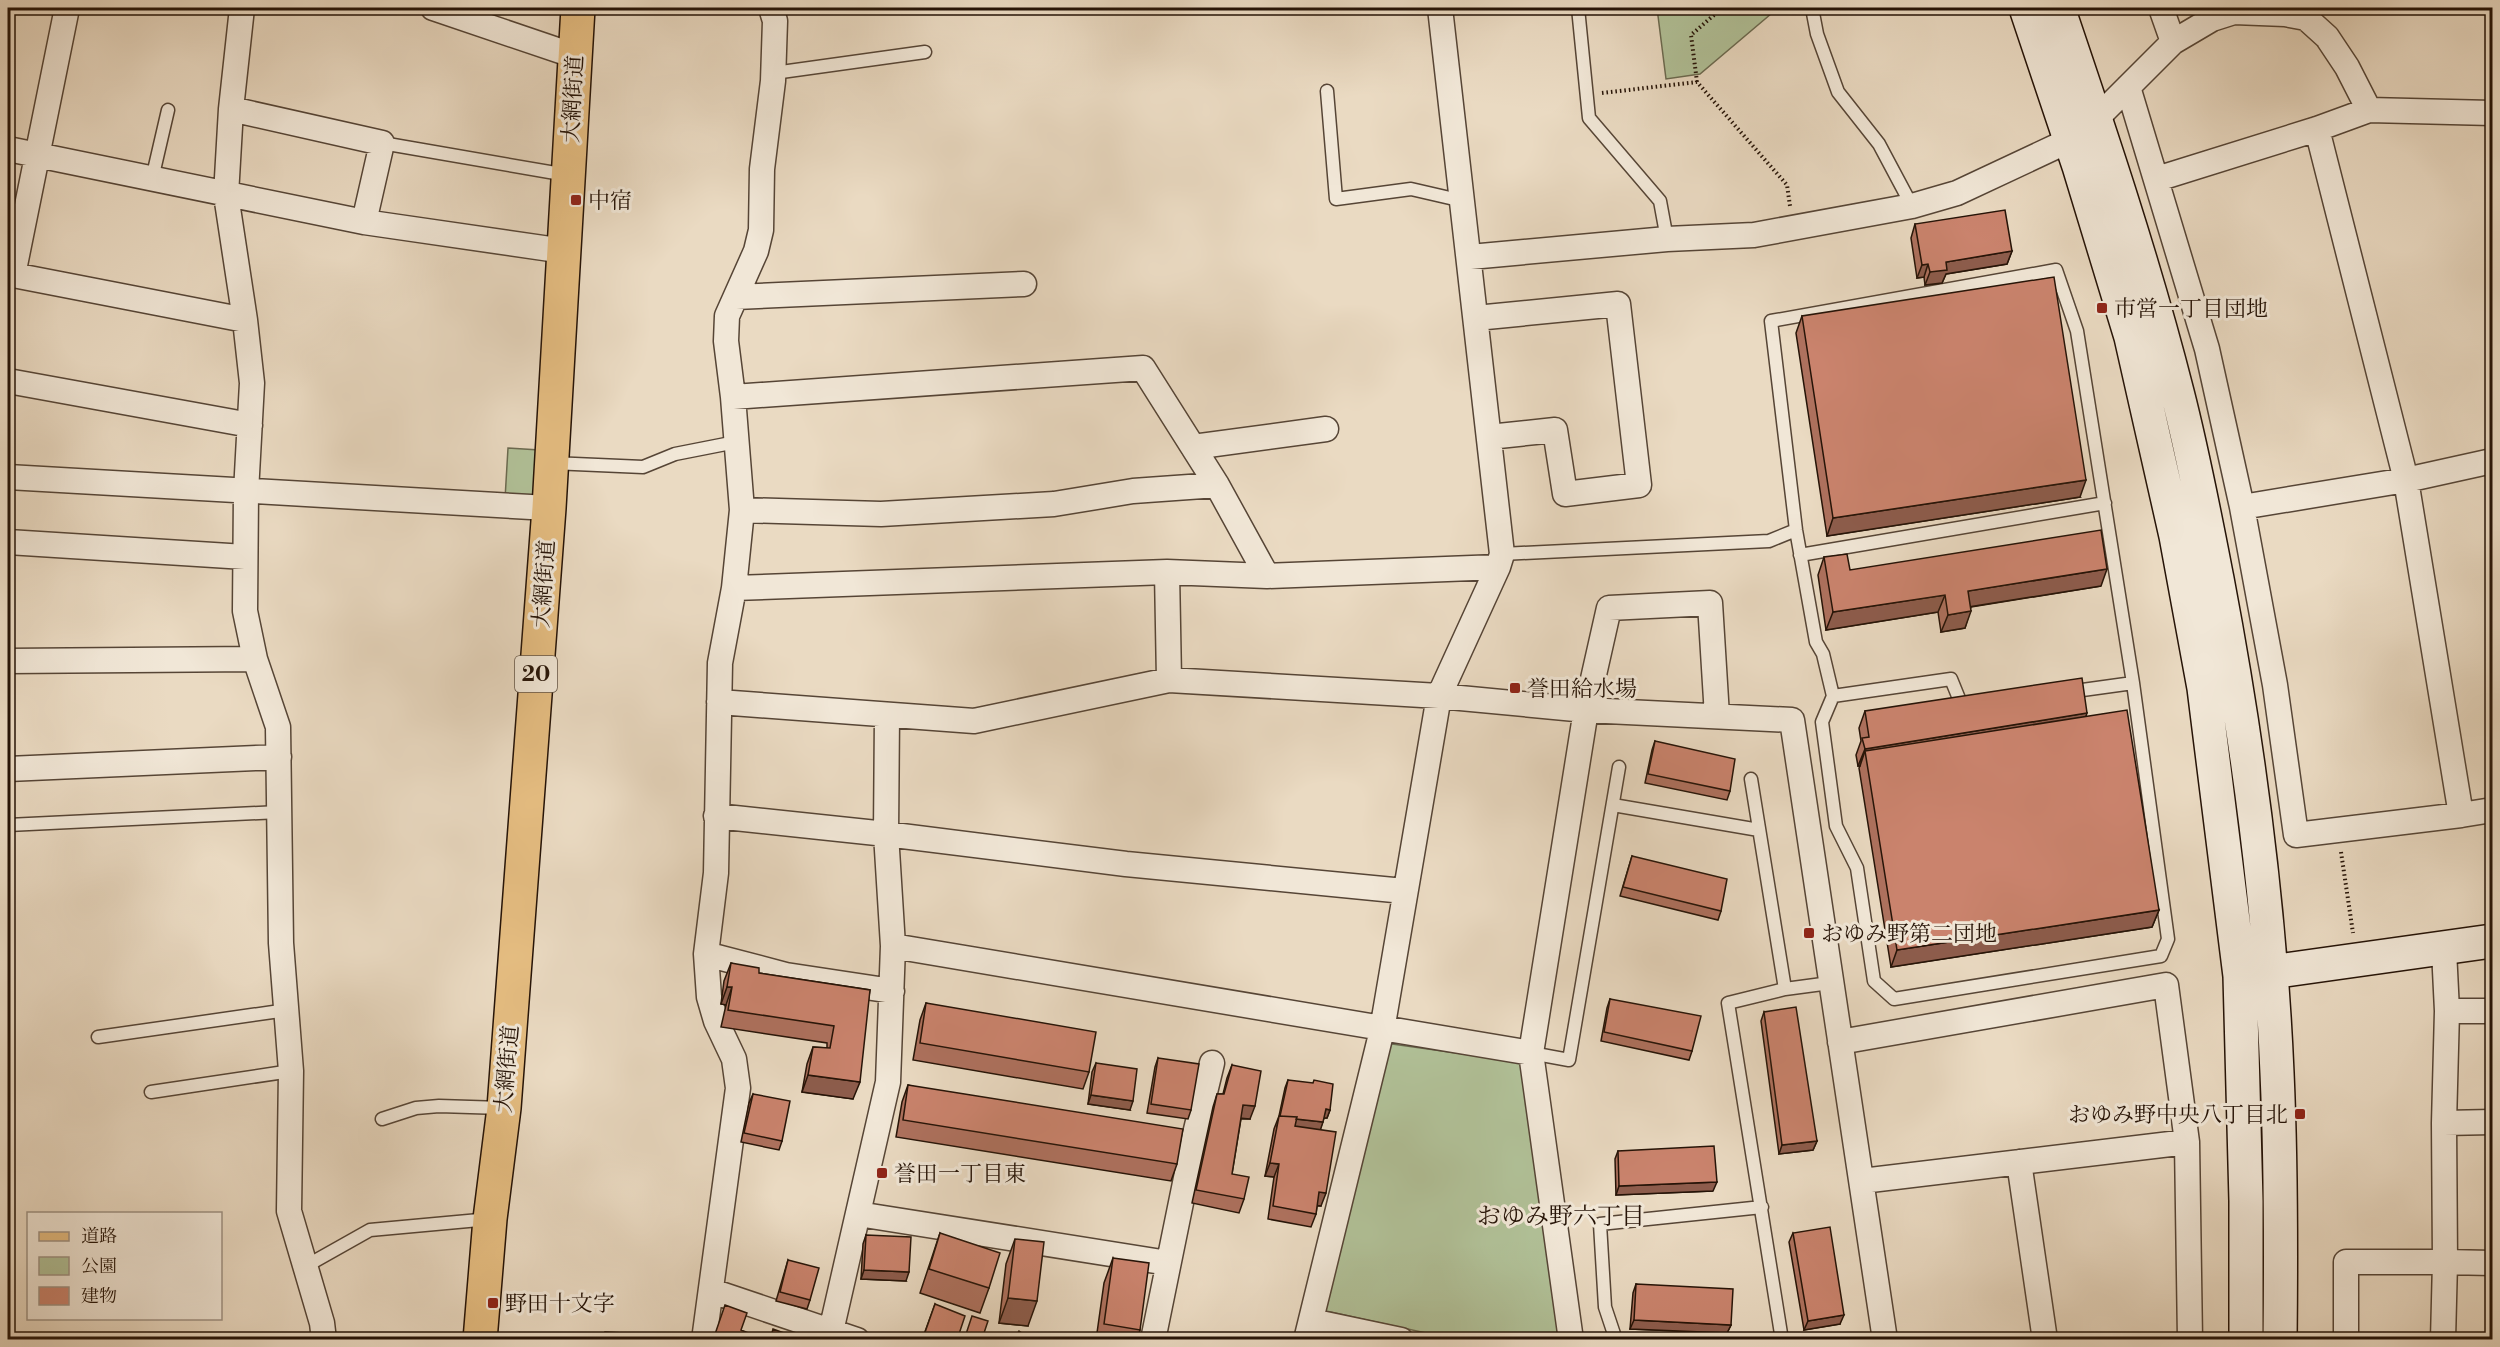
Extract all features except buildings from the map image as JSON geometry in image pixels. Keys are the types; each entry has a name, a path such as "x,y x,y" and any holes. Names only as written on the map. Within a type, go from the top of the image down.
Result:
{"main road":[{"name":"大網街道","path":"480,1340 490,1219 504,1108 549,508 578,8"}],"street":[{"path":"67,8 38,155 10,274 245,320"},
{"path":"242,8 231,109 226,195 252,383 246,492 245,611 255,659 278,727 281,943 291,1071 289,1211 322,1323 324,1340"},
{"path":"433,8 575,56"},
{"path":"704,1340 738,1088 734,1059 716,1020 709,997 706,954 716,873 720,663 734,588 742,510 726,341 727,316 756,251 761,230 762,169 774,74 775,21 771,8"},
{"path":"1401,1340 1308,1330 1382,1030 1439,696 1500,560 1470,257 1440,8"},
{"path":"2026,8 2131,337 2176,536 2204,688 2240,976 2246,1201 2246,1340"},
{"path":"2058,8 2142,265 2178,394 2207,527 2247,754 2271,972 2277,1074 2281,1225 2280,1340"},
{"path":"2162,8 2173,42"},
{"path":"1470,257 1667,239 1754,235 1912,206 1957,193 2070,140 2096,119 2173,42 2212,19 2234,12 2285,14 2306,18 2327,37 2347,67 2369,110"},
{"path":"2128,87 2207,349 2242,507 2275,685 2296,835 2493,810"},
{"path":"231,109 382,143 364,222"},
{"path":"2157,179 2317,129 2369,110 2493,113"},
{"path":"2317,129 2406,480 2461,815"},
{"path":"8,149 364,222 564,251"},
{"path":"736,297 1024,284"},
{"path":"1476,318 1618,304 1639,484 1565,494 1555,430 1489,437"},
{"path":"733,397 1143,368 1217,485 1267,576"},
{"path":"8,381 250,425"},
{"path":"1193,447 1326,429"},
{"path":"2242,507 2406,480 2493,461"},
{"path":"8,477 549,508"},
{"path":"742,510 881,514 1054,504 1133,491 1217,485"},
{"path":"8,542 245,557"},
{"path":"734,588 1167,572 1267,576 1500,560"},
{"path":"1167,572 1169,680"},
{"path":"1571,1340 1531,1053 1586,711 1609,608 1710,603 1717,716"},
{"path":"8,661 255,659"},
{"path":"719,702 974,721 1169,680 1439,696 1586,711 1791,720 1885,1340"},
{"path":"830,1335 858,1214 894,1083 893,946 886,834 887,715"},
{"path":"8,768 279,757"},
{"path":"716,816 886,834 1126,864 1404,891"},
{"path":"2271,972 2444,950 2493,941"},
{"path":"893,946 1382,1030 1531,1053"},
{"path":"2443,1340 2447,1011 2444,950"},
{"path":"706,954 786,975 892,992"},
{"path":"1840,1042 2166,985 2187,1142 2190,1340"},
{"path":"2447,1011 2493,1011"},
{"path":"1153,1340 1189,1133 1212,1063"},
{"path":"2444,1123 2493,1122"},
{"path":"1862,1181 2187,1142"},
{"path":"2019,1162 2045,1340"},
{"path":"858,1214 1168,1263"},
{"path":"2346,1340 2346,1262 2493,1263"},
{"path":"711,1291 830,1335 857,1340"}],"lane":[{"path":"1578,8 1589,118 1659,201 1667,239"},
{"path":"1812,8 1817,34 1838,92 1879,144 1912,206"},
{"path":"774,74 925,52"},
{"path":"1327,91 1336,200 1411,189 1463,201"},
{"path":"152,179 168,111"},
{"path":"382,143 568,175"},
{"path":"2056,270 2077,331 2105,503 2133,682 2168,939 2161,956 1894,999 1874,981 1857,868 1836,826 1822,722 1833,696 1823,654 1816,642 1800,555 1771,321 2056,270"},
{"path":"552,463 643,467 675,454 736,442"},
{"path":"1800,555 2105,503"},
{"path":"1500,560 1769,541 1796,530"},
{"path":"1833,696 1951,679 1962,706 1985,703"},
{"path":"2054,694 2133,682"},
{"path":"1531,1053 1569,1060 1619,767"},
{"path":"1751,779 1785,989"},
{"path":"1613,805 1759,830"},
{"path":"8,825 279,812"},
{"path":"1782,1340 1728,1003 1785,989 1830,983"},
{"path":"98,1037 287,1010"},
{"path":"151,1092 291,1071"},
{"path":"382,1119 416,1108 439,1106 504,1108"},
{"path":"1616,1340 1605,1307 1600,1224 1762,1207"},
{"path":"306,1266 370,1230 490,1219"}],"path":[{"path":"1722,8 1690,35 1697,82 1787,185 1792,228"},
{"path":"1587,94 1697,82"},
{"path":"2338,830 2357,961"}],"green space":[{"path":"1657,8 1778,8 1700,74 1666,79"},
{"path":"508,448 539,450 537,496 505,499"},
{"path":"1385,1043 1527,1063 1560,1339 1453,1339 1317,1309"}],"place":[{"name":"中宿","path":"576,200"},
{"name":"市営一丁目団地","path":"2102,308"},
{"name":"誉田給水場","path":"1515,688"},
{"name":"おゆみ野第二団地","path":"1809,933"},
{"name":"おゆみ野中央八丁目北","path":"2300,1114"},
{"name":"誉田一丁目東","path":"882,1173"},
{"name":"野田十文字","path":"493,1303"}],"district":[{"name":"おゆみ野六丁目","path":"1561,1216"}]}
